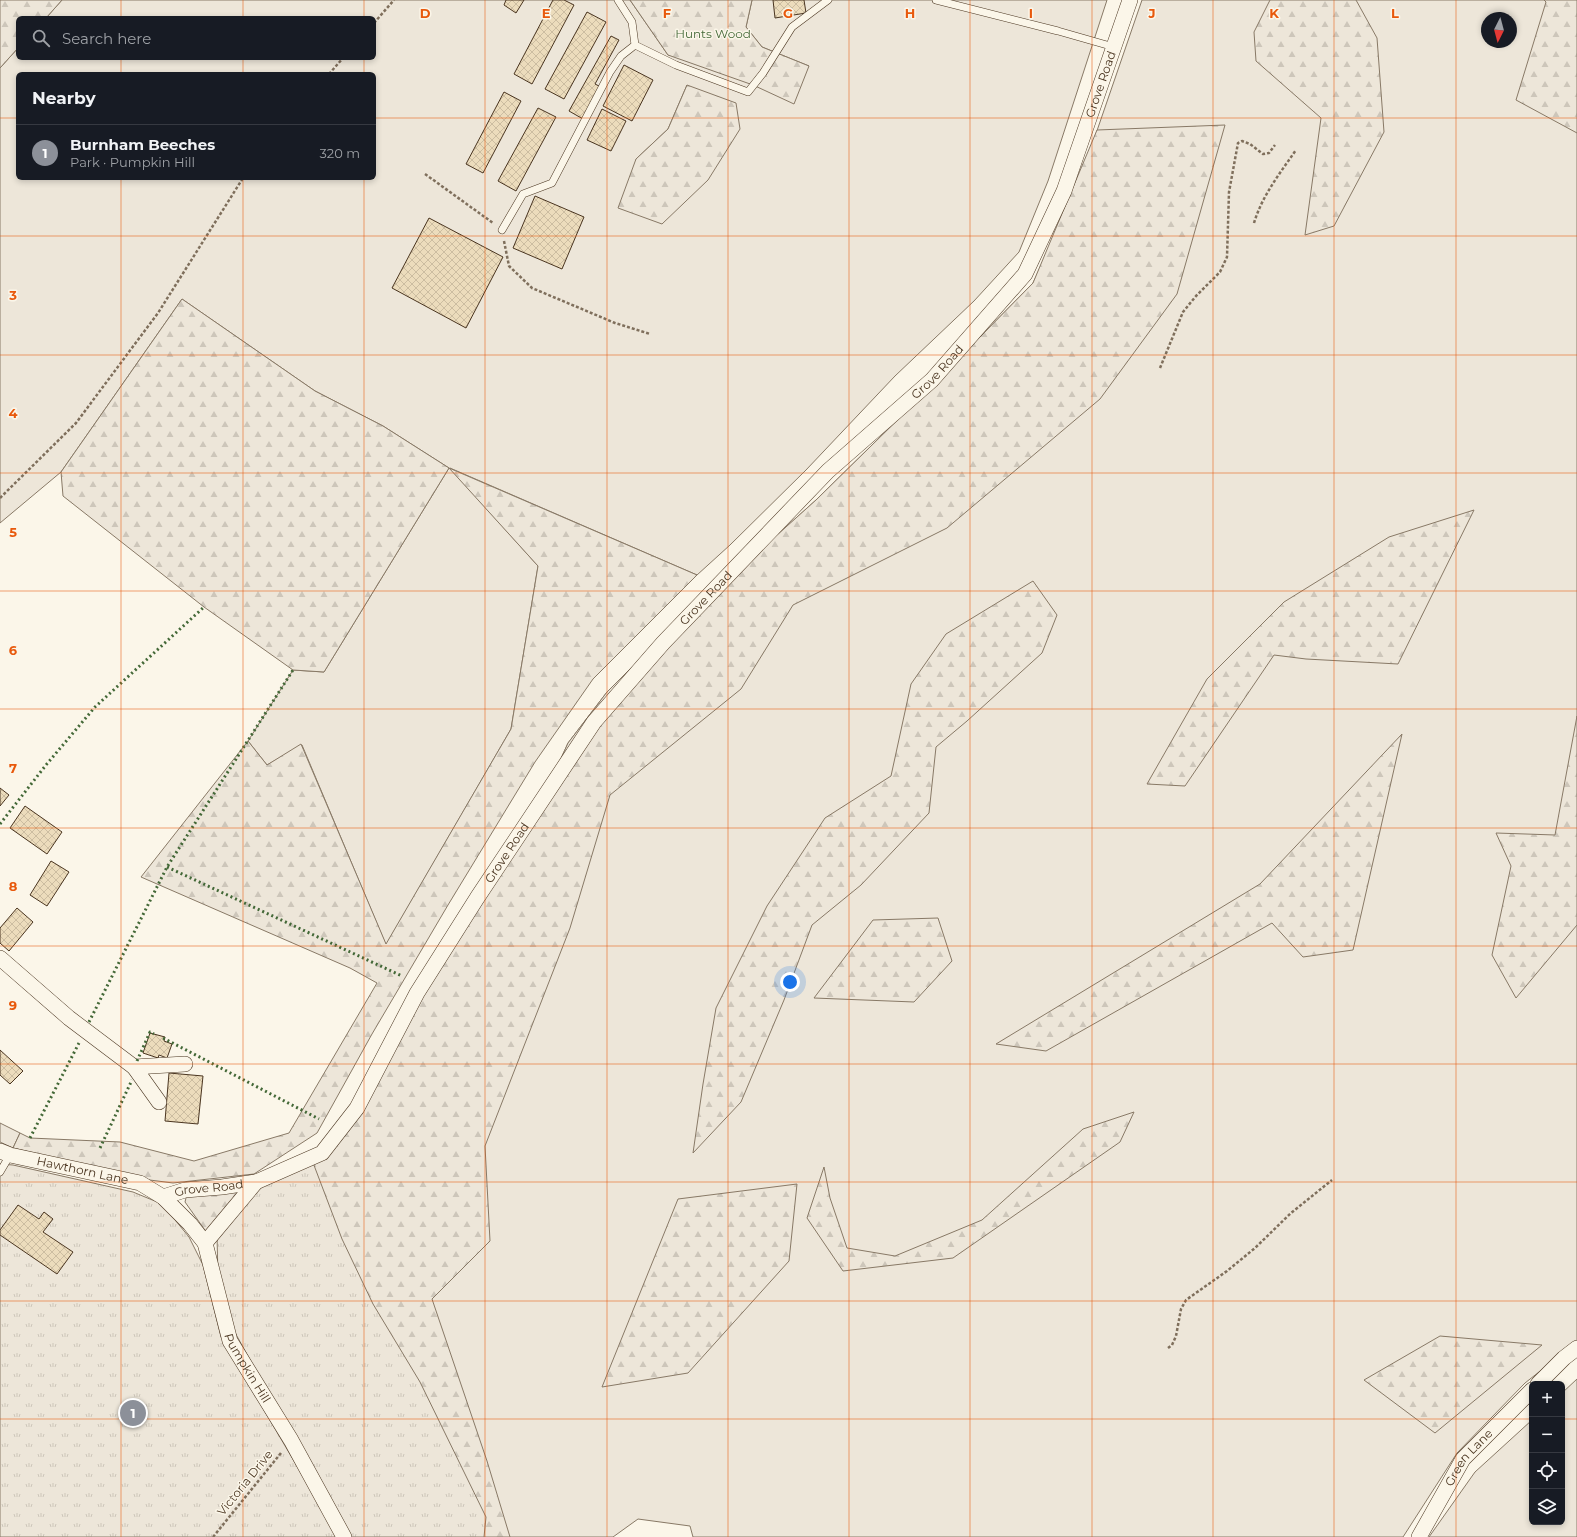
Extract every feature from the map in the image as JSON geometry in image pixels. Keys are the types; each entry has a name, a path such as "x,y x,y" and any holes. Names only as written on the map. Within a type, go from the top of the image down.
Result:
{"street":[{"name":"Grove Road","path":"163,1197 184,1190 222,1187 256,1182 322,1153 356,1108 417,993 477,898 594,722 668,638 828,472 932,380 1025,274 1064,191 1130,0"},
{"path":"0,958 69,1018 134,1067 159,1102"},
{"path":"134,1067 185,1064"},
{"name":"Hawthorn Lane","path":"5,1153 140,1183 163,1197"},
{"name":"Grove Road","path":"205,1243 256,1182"},
{"name":"Pumpkin Hill","path":"163,1197 190,1224 205,1243 230,1341 291,1440 344,1537"},
{"path":"1541,1381 1564,1358 1577,1348"},
{"name":"Green Lane","path":"1419,1537 1463,1459 1529,1393"}],"lane":[{"path":"618,0 632,22 635,45"},
{"path":"635,45 676,65 748,92 763,73 792,27 828,0"},
{"path":"936,0 1114,47"},
{"path":"502,230 523,194 552,183 610,72 621,56 635,45"},
{"path":"0,1172 5,1153"}],"path":[{"path":"376,21 394,0"},
{"path":"331,72 341,60"},
{"path":"1160,368 1183,312 1196,296 1220,272 1226,257 1229,192 1238,143 1242,141 1250,144 1263,154 1269,153 1275,146"},
{"path":"1254,223 1257,210 1265,196 1296,150"},
{"path":"425,174 502,230 509,266 532,288 615,323 650,334"},
{"path":"0,498 76,423 158,313 242,180"},
{"path":"1168,1348 1172,1345 1176,1336 1181,1309 1186,1300 1256,1248 1291,1214 1332,1180"},
{"name":"Victoria Drive","path":"213,1537 291,1440"}],"green space":[{"path":"0,0 62,0 48,16 16,16 16,50 0,68"},
{"path":"62,0 630,0 668,55 809,66 762,47 746,27 752,0 1107,0 1048,181 1019,252 974,301 895,376 806,470 730,545 697,575 450,468 538,566 511,729 386,945 302,745 267,765 248,741 293,670 324,672 449,468 383,426 315,391 182,299 61,472 0,523 0,68 16,50 16,60 376,60 376,16 48,16","holes":["687,85 662,223 636,159 668,129"]},
{"name":"Hunts Wood","path":"630,0 752,0 746,27 762,47 809,66 794,104 753,85 668,55"},
{"path":"1142,0 1577,0 1577,1342 1525,1383 1457,1453 1403,1537 693,1537 690,1526 638,1519 613,1537 484,1537 340,1141 535,816 568,743 607,692 648,651 816,500 924,394 1033,283 1080,180"},
{"path":"1270,0 1356,0 1377,38 1384,132 1334,226 1305,235 1321,118 1256,61 1254,32"},
{"path":"1544,0 1577,0 1577,133 1516,100 1546,2"},
{"path":"687,85 736,103 740,129 708,180 662,224 618,208 636,159 668,129"},
{"path":"1225,125 1177,294 1100,399 947,528 793,605 741,689 610,795 570,928 485,1146 490,1241 432,1299 487,1461 510,1537 348,1537 256,1189 340,1141 390,1034 535,816 568,743 607,692 648,651 816,500 924,394 1033,283 1097,130"},
{"path":"182,299 315,391 383,426 449,468 324,672 293,670 204,607 63,496 61,472"},
{"path":"449,468 697,575 593,679 535,762 372,1034 317,1133 254,1174 173,1183 142,1179 13,1148 20,1133 30,1138 120,1142 194,1161 289,1133 377,983 350,968 141,877 248,741 267,765 301,744 386,944 511,729 538,566"},
{"path":"1474,510 1398,664 1306,659 1274,655 1185,786 1147,784 1207,679 1284,602 1389,537"},
{"path":"1033,581 1057,615 1042,653 936,747 929,813 861,885 812,925 784,1000 741,1102 693,1153 716,1008 767,906 825,818 891,776 911,684 946,634"},
{"path":"1577,716 1577,925 1516,998 1492,955 1511,866 1496,833 1555,835"},
{"path":"1402,734 1353,950 1303,957 1272,923 1046,1051 996,1044 1260,884"},
{"path":"938,918 952,961 914,1002 814,998 873,920"},
{"path":"1134,1112 1120,1142 953,1258 843,1271 807,1218 824,1167 830,1198 847,1248 895,1256 982,1220 1083,1129"},
{"path":"0,1123 20,1133 13,1148 0,1142"},
{"path":"312,1160 342,1239 373,1304 420,1382 486,1517 484,1537 348,1537 233,1329 218,1279 217,1235 256,1189"},
{"path":"0,1164 13,1165 133,1192 162,1204 189,1237 203,1265 221,1337 311,1490 336,1537 0,1537"},
{"path":"797,1184 789,1261 688,1373 602,1387 678,1199"},
{"path":"241,1190 207,1233 185,1202 187,1194"},
{"path":"1440,1336 1542,1345 1435,1433 1364,1380"},
{"path":"1577,1379 1577,1537 1429,1537 1475,1472 1529,1423 1529,1525 1565,1525 1565,1390"}],"building":[{"path":"506,0 524,0 516,13 504,5"},
{"path":"553,0 564,0 574,5 532,84 514,74"},
{"path":"773,0 804,0 806,13 775,18"},
{"path":"587,12 606,22 564,99 545,89"},
{"path":"611,36 619,40 595,84 601,87 583,119 569,111"},
{"path":"624,65 653,80 632,121 603,106"},
{"path":"504,92 521,101 483,173 466,164"},
{"path":"538,108 556,117 516,191 498,181"},
{"path":"602,109 626,121 611,151 587,140"},
{"path":"535,196 584,217 562,269 513,248"},
{"path":"429,218 503,257 466,328 392,288"},
{"path":"0,788 9,795 0,806"},
{"path":"25,806 62,832 47,854 10,828"},
{"path":"51,861 69,872 47,906 30,895"},
{"path":"17,908 33,922 9,951 0,943 0,928"},
{"path":"150,1033 165,1037 164,1041 172,1044 167,1058 159,1055 158,1058 143,1053"},
{"path":"0,1050 23,1071 10,1084 0,1075"},
{"path":"169,1073 203,1076 198,1124 165,1121"},
{"path":"18,1205 39,1219 44,1212 53,1219 43,1232 73,1252 57,1274 0,1235 0,1230"}],"hedge":[{"path":"0,824 46,765 95,707 204,607"},
{"path":"89,1022 167,867 293,670"},
{"path":"167,867 402,976"},
{"path":"137,1061 150,1032 154,1034"},
{"path":"163,1038 319,1119"},
{"path":"30,1138 79,1043"},
{"path":"100,1148 132,1080"}],"place":[{"name":"Burnham Beeches","path":"133,1413"}]}
